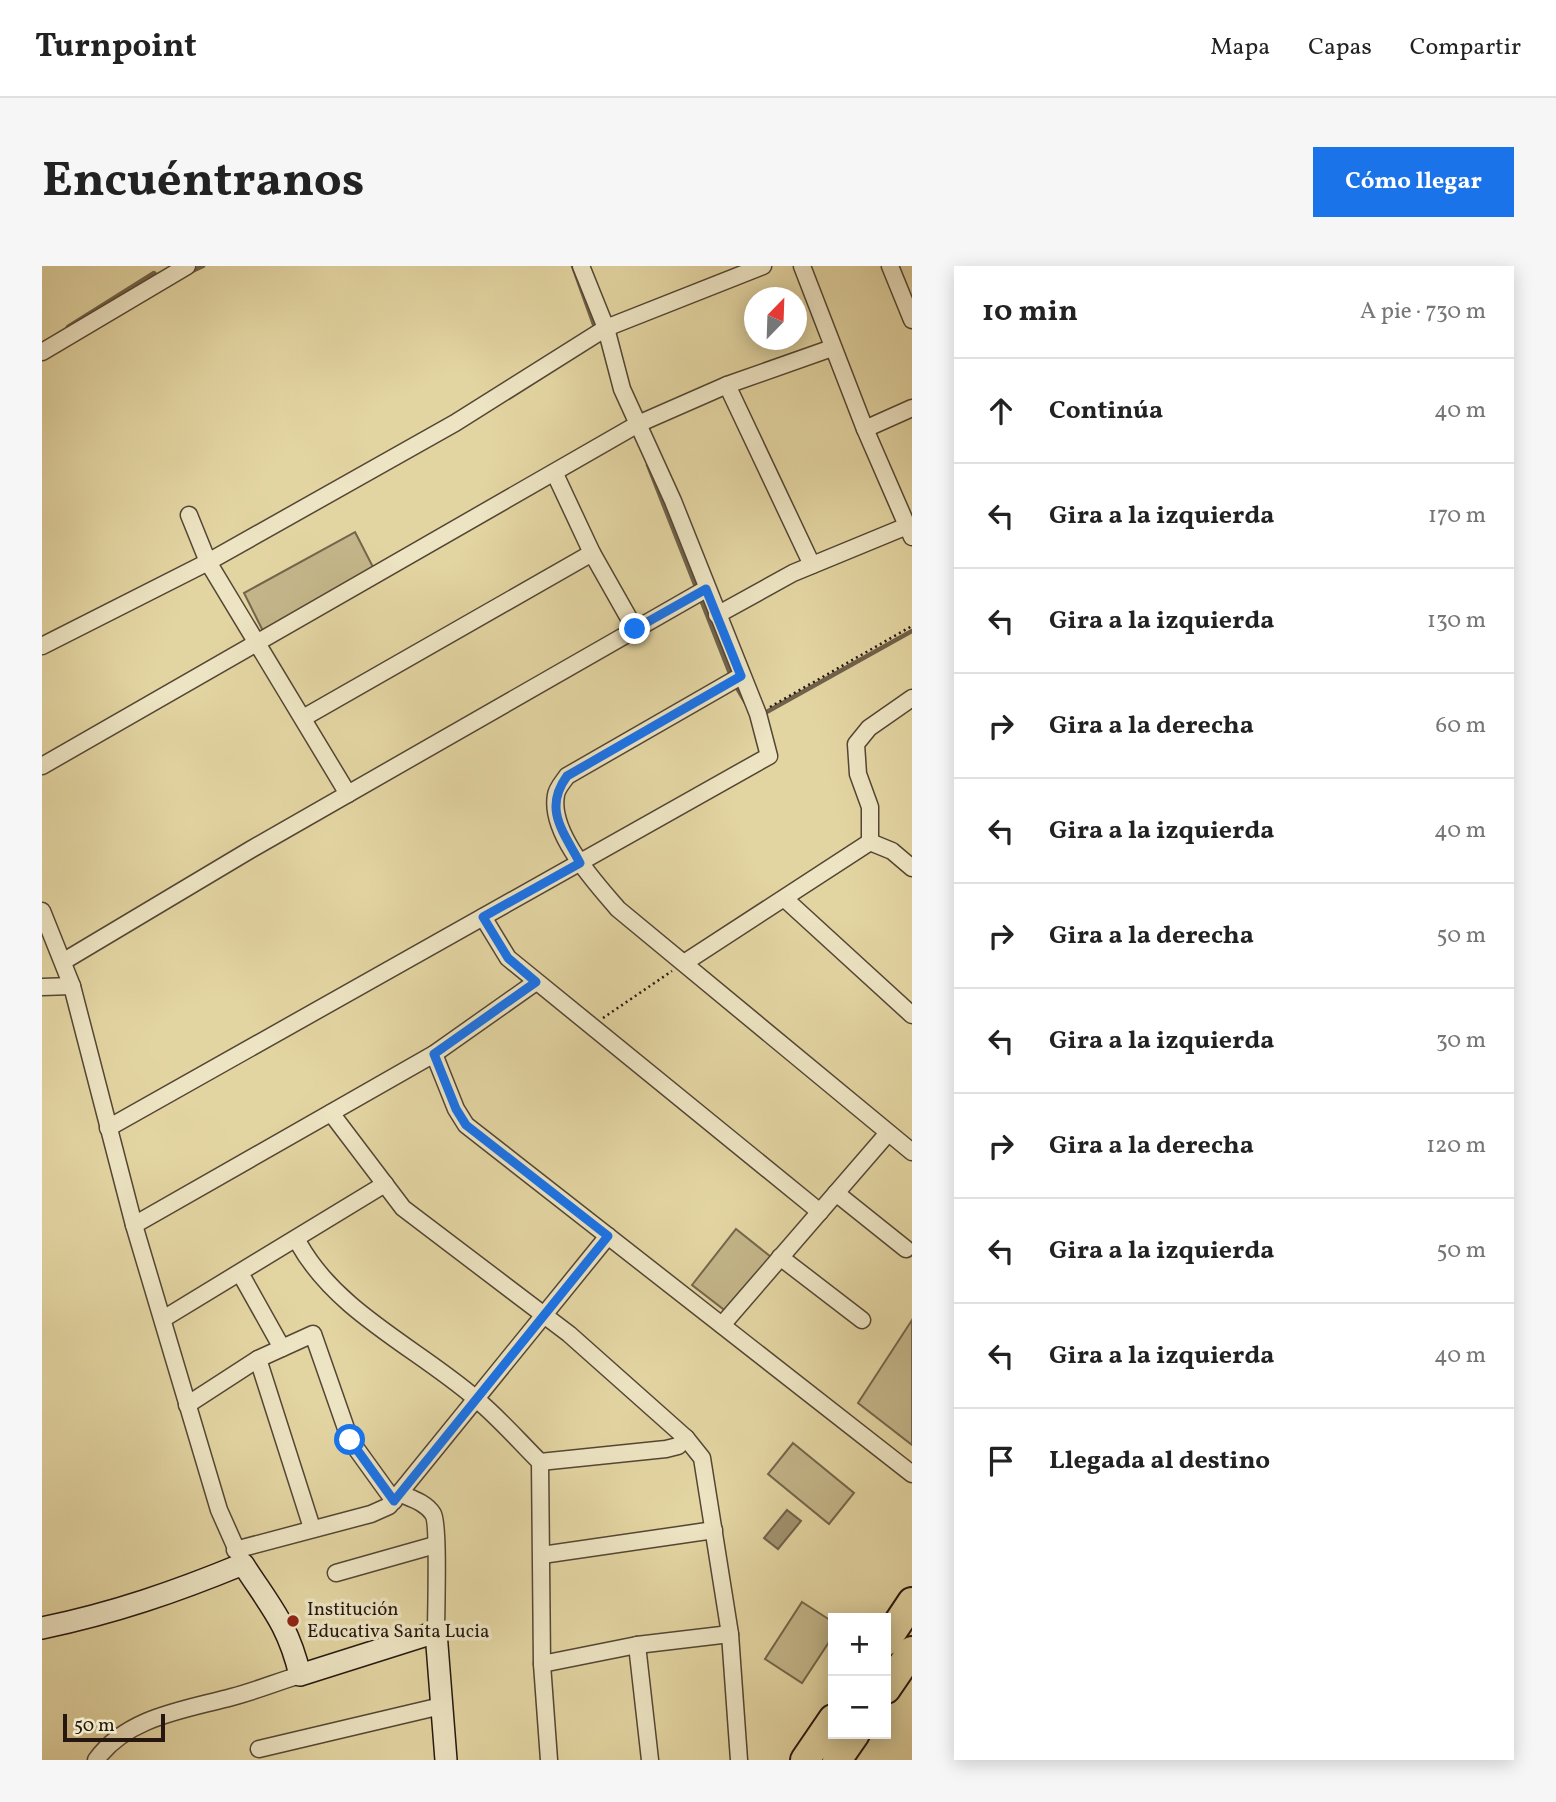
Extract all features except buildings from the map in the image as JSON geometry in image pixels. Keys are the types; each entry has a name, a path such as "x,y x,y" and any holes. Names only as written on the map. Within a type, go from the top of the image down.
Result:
{"highway":[{"path":"891,1634 912,1602"},
{"path":"805,1760 828,1726"},
{"path":"837,1760 852,1739"}],"street":[{"path":"42,352 187,266"},
{"path":"108,1128 769,756 758,714 673,501 622,388 606,328 581,266"},
{"path":"42,646 208,562 455,423 606,328 763,266"},
{"path":"717,615 812,565 910,531 865,429 802,266"},
{"path":"890,266 912,320"},
{"path":"42,766 638,424 727,385 832,348"},
{"path":"727,385 812,565"},
{"path":"865,429 912,408"},
{"path":"555,474 592,553 635,629"},
{"path":"189,515 208,562 348,794"},
{"path":"303,718 592,553"},
{"path":"64,961 348,794 706,589"},
{"path":"741,676 567,776 556,791 555,809 580,863 618,909 912,1153"},
{"path":"870,842 870,807 858,774 856,744 869,728 912,698"},
{"path":"684,963 870,842"},
{"path":"870,842 892,851 912,868"},
{"path":"785,899 912,1015"},
{"path":"42,911 72,986 134,1225 219,1510 239,1557 279,1615 292,1642 300,1675"},
{"path":"483,917 508,958 820,1212"},
{"path":"134,1225 434,1054 536,982"},
{"path":"42,986 72,986"},
{"path":"434,1054 456,1109 466,1125 912,1474"},
{"path":"331,1113 403,1208 544,1315 686,1438 702,1458 730,1634 738,1760"},
{"path":"722,1325 888,1133"},
{"path":"163,1320 385,1184"},
{"path":"836,1193 906,1249"},
{"path":"42,1628 105,1615 155,1600 239,1557 312,1528 371,1514 398,1497 608,1236"},
{"path":"299,1244 311,1265 336,1292 476,1398 540,1462 542,1664 549,1760"},
{"path":"780,1257 862,1320"},
{"path":"244,1280 282,1348"},
{"path":"187,1405 258,1359 313,1334 350,1440 398,1497 422,1503 434,1515 438,1529 435,1545 436,1632 446,1760"},
{"path":"258,1359 312,1528"},
{"path":"540,1462 666,1449 678,1446 686,1438"},
{"path":"542,1555 714,1531"},
{"path":"336,1573 435,1545"},
{"path":"96,1760 119,1737 154,1718 436,1632"},
{"path":"542,1664 637,1645 730,1634"},
{"path":"637,1645 650,1760"},
{"path":"260,1749 441,1706"}],"path":[{"path":"758,714 912,626"},
{"path":"590,1026 684,963"}],"shaded area":[{"path":"355,532 373,567 263,631 244,593"},
{"path":"736,1229 771,1257 727,1312 692,1285"},
{"path":"912,1320 912,1445 858,1403"},
{"path":"793,1443 854,1493 829,1524 768,1474"},
{"path":"787,1510 801,1521 778,1549 764,1538"},
{"path":"802,1602 828,1619 828,1644 802,1683 765,1659"}],"waterway":[{"path":"188,273 203,266"},
{"path":"573,266 596,330"},
{"path":"68,327 154,273 160,279"},
{"path":"648,465 733,681 746,703"},
{"path":"763,714 912,631"}],"place":[{"name":"Institución Educativa Santa Lucia","path":"293,1621"}],"route":[{"path":"350,1440 394,1501 608,1236 466,1125 456,1109 434,1054 536,982 508,958 483,917 580,863 555,809 556,791 567,776 741,676 706,589 635,629"}]}
